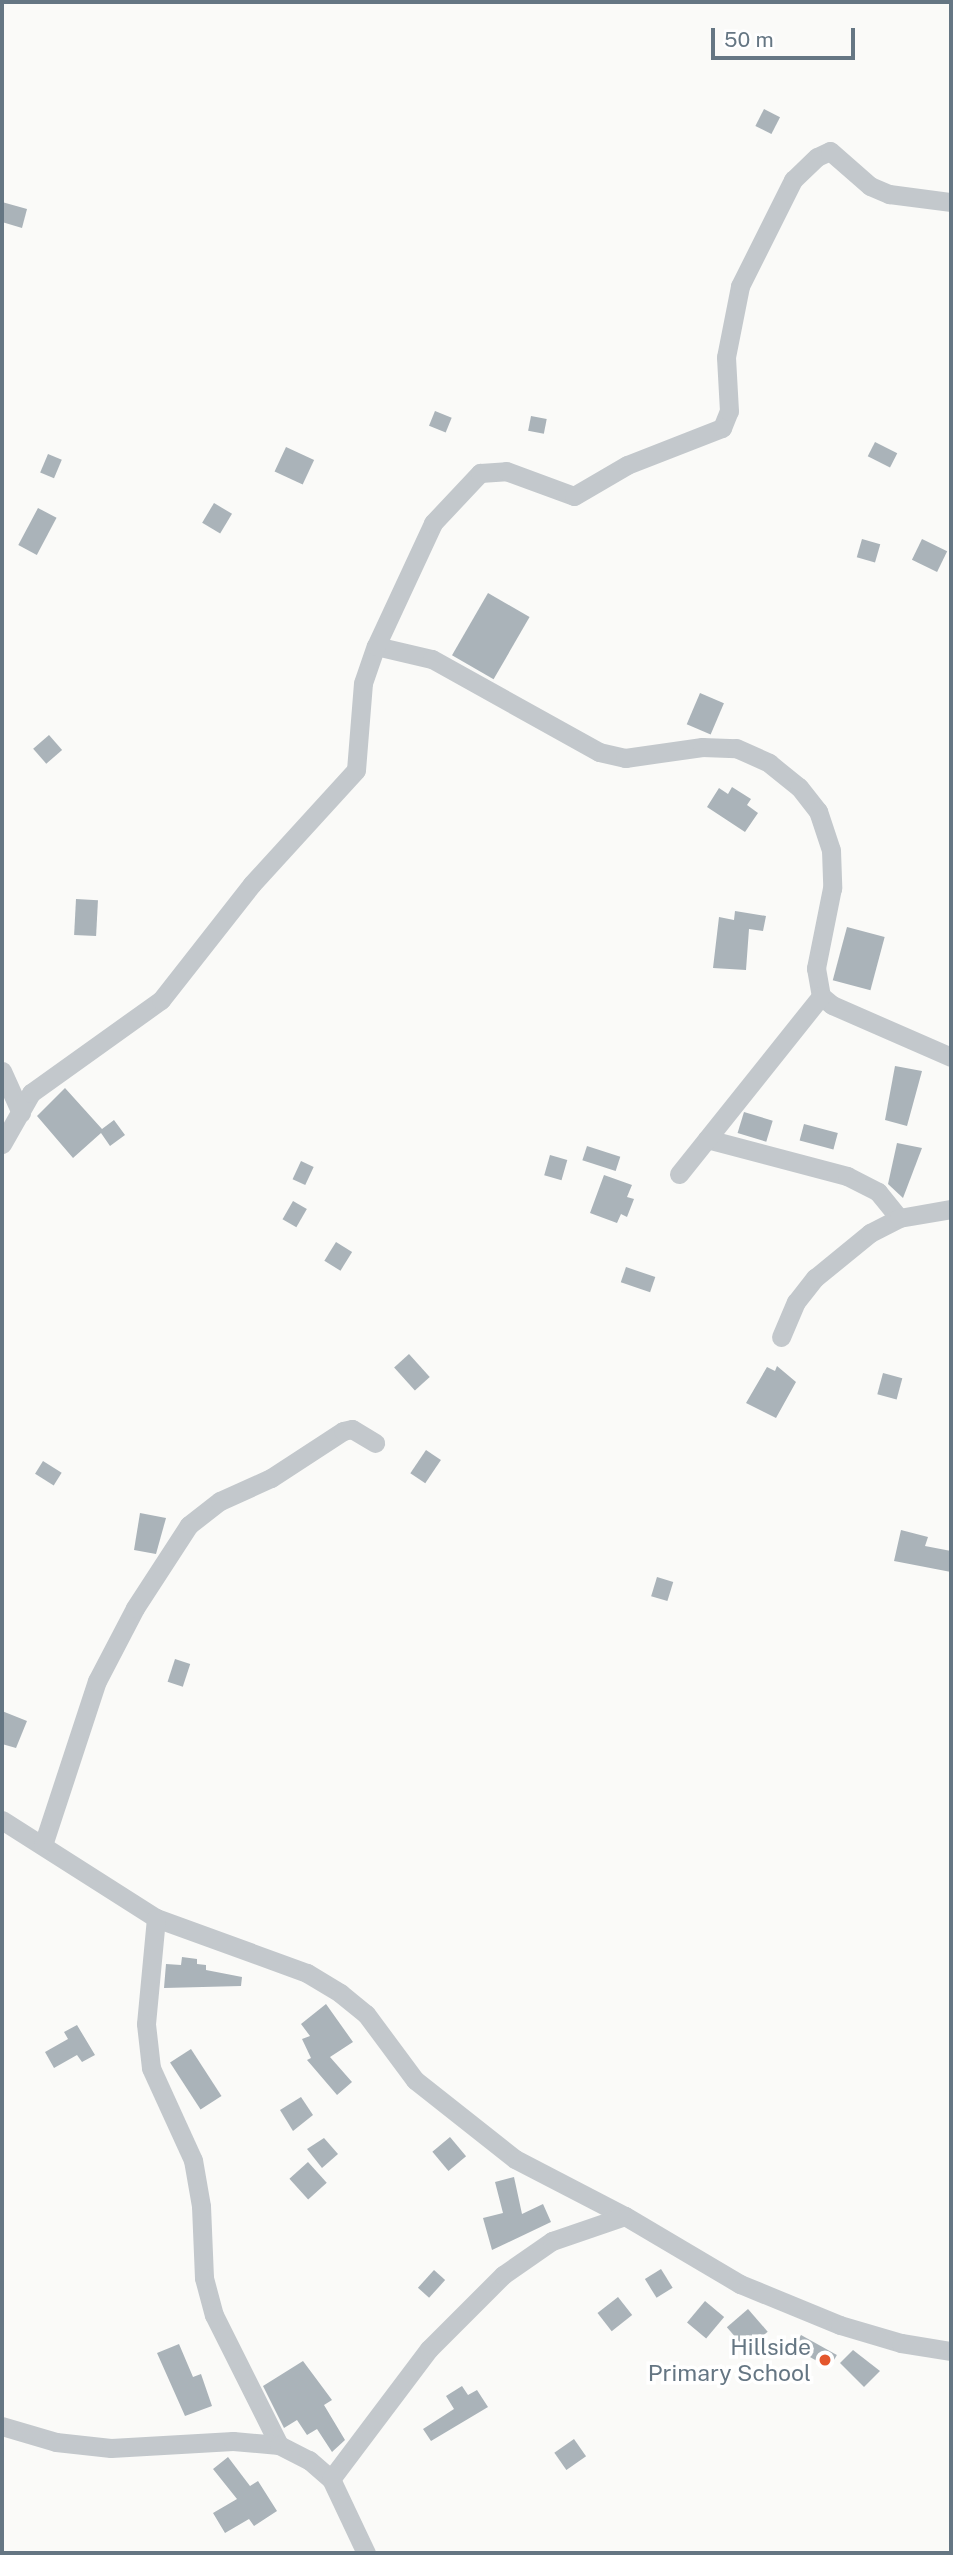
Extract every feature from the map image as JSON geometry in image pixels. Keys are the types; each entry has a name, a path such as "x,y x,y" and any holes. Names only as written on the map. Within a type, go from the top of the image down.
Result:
{"street":[{"path":"2,1144 31,1093 161,1000 253,884 340,792 356,770 363,683 376,646 433,523 480,473 506,471 574,496 626,466 722,428 729,411 726,357 740,286 793,180 817,157 830,152 870,186 889,194 951,202"},
{"path":"376,646 432,659 599,751 625,758 702,747 736,748 769,763 799,788 818,811 831,850 832,888 816,968 821,996 832,1005 951,1057"},
{"path":"679,1174 821,996"},
{"path":"2,1071 21,1113"},
{"path":"707,1139 847,1177 878,1192 899,1218"},
{"path":"781,1337 796,1302 815,1278 870,1233 899,1218 951,1209"},
{"path":"43,1845 97,1681 135,1608 189,1525 220,1501 271,1478 343,1431 352,1429 375,1443"},
{"path":"2,1820 156,1918 307,1973 340,1993 366,2014 415,2080 469,2127 515,2159 625,2216 752,2289 840,2325 901,2343 951,2351"},
{"path":"156,1918 146,2024 151,2068 192,2160 201,2206 204,2278 214,2315 279,2445"},
{"path":"331,2479 429,2349 503,2275 552,2241 625,2216"},
{"path":"2,2426 56,2442 111,2448 233,2441 279,2445 309,2460 331,2479 366,2553"}],"building":[{"path":"764,109 780,117 771,134 755,126"},
{"path":"2,202 27,209 22,228 2,222"},
{"path":"435,411 452,418 446,433 429,426"},
{"path":"531,416 547,419 544,434 528,431"},
{"path":"875,442 897,453 890,468 868,456"},
{"path":"286,447 314,460 303,485 275,471"},
{"path":"48,454 62,460 54,478 40,472"},
{"path":"214,503 232,514 220,534 202,523"},
{"path":"38,508 57,518 37,555 18,545"},
{"path":"862,539 880,544 875,563 857,557"},
{"path":"922,539 947,551 937,572 912,560"},
{"path":"488,593 530,617 494,679 452,655"},
{"path":"700,693 724,703 711,734 687,724"},
{"path":"49,735 62,750 46,764 33,749"},
{"path":"732,787 751,799 747,805 758,813 745,832 707,807 719,788 728,794"},
{"path":"76,899 98,900 96,936 74,935"},
{"path":"735,911 766,916 763,931 749,929 746,970 713,968 719,917 734,920"},
{"path":"847,927 885,937 870,990 833,980"},
{"path":"895,1066 922,1071 907,1126 885,1120"},
{"path":"65,1088 102,1129 114,1120 125,1135 110,1146 101,1133 73,1158 37,1116"},
{"path":"744,1112 773,1121 766,1142 738,1133"},
{"path":"804,1124 838,1133 833,1149 800,1140"},
{"path":"897,1143 922,1148 903,1198 888,1184"},
{"path":"587,1146 620,1157 616,1171 582,1160"},
{"path":"550,1155 567,1160 562,1180 544,1175"},
{"path":"301,1161 314,1167 305,1185 293,1179"},
{"path":"604,1175 632,1185 627,1197 634,1199 627,1217 621,1214 617,1223 590,1213"},
{"path":"293,1201 307,1209 296,1227 282,1219"},
{"path":"336,1242 352,1252 340,1271 324,1261"},
{"path":"626,1267 655,1277 650,1292 621,1282"},
{"path":"409,1354 430,1377 415,1390 394,1367"},
{"path":"777,1366 796,1382 776,1418 746,1403 767,1367 775,1371"},
{"path":"883,1373 902,1378 897,1399 877,1394"},
{"path":"426,1450 441,1460 425,1483 410,1473"},
{"path":"43,1461 62,1473 54,1485 35,1474"},
{"path":"140,1513 166,1518 156,1554 134,1550"},
{"path":"901,1530 928,1537 925,1546 951,1551 951,1572 894,1561"},
{"path":"657,1577 673,1582 667,1601 651,1596"},
{"path":"175,1659 190,1664 183,1687 168,1682"},
{"path":"2,1711 27,1721 16,1748 2,1744"},
{"path":"182,1957 197,1959 197,1964 206,1965 206,1970 242,1977 241,1986 164,1988 166,1964 181,1965"},
{"path":"326,2004 353,2042 330,2057 352,2082 337,2095 307,2060 311,2058 302,2039 310,2036 301,2024"},
{"path":"77,2025 95,2055 82,2062 77,2055 54,2068 45,2052 68,2039 64,2032"},
{"path":"191,2049 221,2096 201,2110 170,2063"},
{"path":"301,2097 313,2115 293,2131 280,2110"},
{"path":"450,2137 466,2156 448,2171 432,2152"},
{"path":"324,2138 338,2154 322,2168 307,2149"},
{"path":"308,2162 327,2183 308,2200 289,2179"},
{"path":"514,2177 522,2214 543,2204 551,2222 492,2250 483,2218 503,2213 495,2182"},
{"path":"661,2269 673,2288 657,2298 645,2279"},
{"path":"434,2270 445,2280 429,2298 418,2288"},
{"path":"618,2297 632,2315 612,2331 598,2313"},
{"path":"705,2301 724,2317 706,2339 687,2322"},
{"path":"748,2309 768,2332 747,2350 727,2327"},
{"path":"801,2335 837,2355 830,2368 794,2348"},
{"path":"179,2344 193,2377 201,2374 212,2406 185,2416 157,2353"},
{"path":"853,2350 880,2371 864,2387 840,2363"},
{"path":"303,2361 332,2400 324,2405 345,2440 332,2452 317,2429 307,2435 297,2420 284,2428 263,2386"},
{"path":"462,2386 468,2395 477,2390 488,2407 431,2441 423,2429 454,2409 446,2396"},
{"path":"574,2439 586,2456 566,2470 554,2453"},
{"path":"228,2457 250,2486 258,2481 277,2511 254,2526 249,2519 225,2533 213,2513 237,2499 213,2469"}],"place":[{"name":"Hillside Primary School","path":"825,2360"}]}
